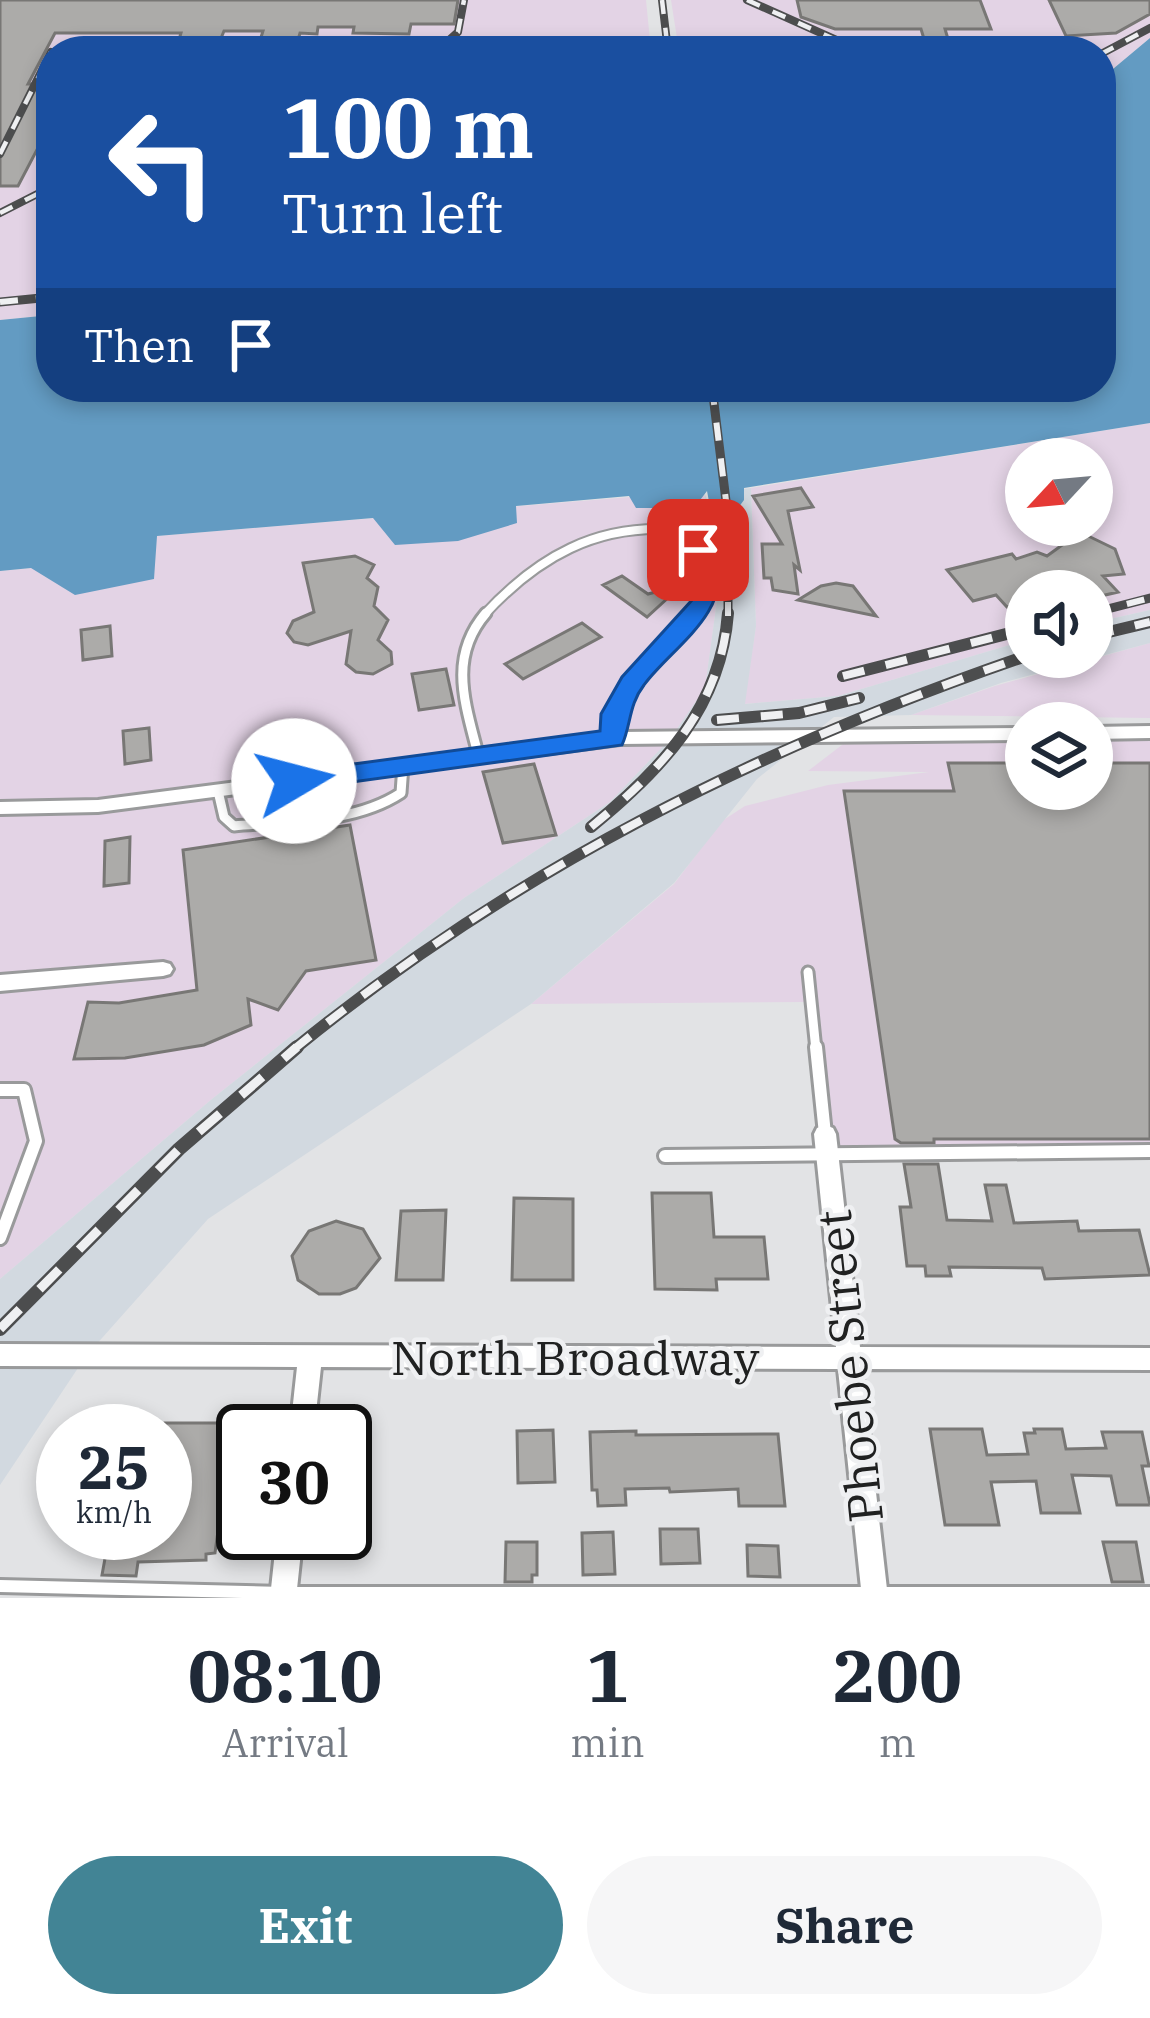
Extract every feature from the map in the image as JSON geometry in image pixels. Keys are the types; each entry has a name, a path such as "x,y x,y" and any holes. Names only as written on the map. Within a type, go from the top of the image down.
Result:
{"street":[{"path":"1113,733 1150,732"},
{"path":"0,808 98,806 612,739 1005,734"},
{"path":"0,983 163,969"},
{"name":"Phoebe Street","path":"826,1144 874,1595"},
{"name":"North Broadway","path":"0,1355 1150,1359"},
{"path":"305,1404 310,1357"},
{"path":"283,1596 287,1560"}],"lane":[{"path":"478,754 461,665 470,630 538,562 572,543 632,529 678,530 698,550 708,589 704,602 631,682 614,714 612,739"},
{"path":"218,791 224,817 234,826 368,808 391,802 401,793 404,765"},
{"path":"808,972 826,1144"},
{"path":"0,1090 24,1090 36,1141 0,1238"},
{"path":"665,1156 826,1144 1150,1151"},
{"path":"0,1586 283,1596 1150,1593"}],"shaded area":[{"path":"0,0 646,0 650,36 36,36 36,316 0,320"},
{"path":"671,0 1150,0 1150,38 1116,66 1116,36 677,36"},
{"path":"1150,423 1150,610 1113,618 1113,570 1005,570 1005,646 838,696 744,704 756,626 751,488 1005,447 1005,546 1113,546 1113,438 1058,438"},
{"path":"751,488 756,626 745,704 838,696 1005,646 1005,678 1020,678 911,715 834,717 757,779 674,883 531,1004 208,1219 86,1356 54,1404 36,1404 36,1431 0,1485 0,1279 212,1099 464,898 610,802 670,739 705,688 718,593 704,491 713,517 743,489"},
{"path":"704,491 718,593 705,689 670,739 610,802 464,898 212,1099 0,1279 0,571 31,568 157,536"},
{"path":"1150,610 1150,643 1113,653 1113,618"},
{"path":"1150,643 1150,718 1113,718 1113,702 1005,702 1005,716 911,715 1024,678 1113,678 1113,653"},
{"path":"1150,732 1150,1151 827,1154 806,1002 531,1004 674,884 722,821 745,806 828,785 929,772 808,771 855,735 1005,734 1005,810 1113,810 1113,733"}],"water":[{"path":"1150,38 1150,423 1056,438 1005,438 1005,446 744,488 744,500 735,512 712,517 707,491 694,508 636,508 629,496 516,506 517,523 458,541 395,545 373,518 157,536 154,579 75,595 31,568 0,571 0,320 36,316 36,402 1116,402 1116,66"}],"building":[{"path":"0,0 458,0 454,24 411,24 409,34 318,27 317,34 299,36 224,31 222,36 36,36 36,69 28,84 36,84 36,152 18,186 0,186"},
{"path":"797,0 980,0 991,29 945,29 947,36 923,36 921,29 835,29 801,17"},
{"path":"1049,0 1150,0 1150,14 1116,33 1066,36"},
{"path":"801,488 813,507 788,511 800,570 794,565 798,594 773,590 771,578 764,578 762,544 782,544 753,496"},
{"path":"1061,546 1109,546 1115,549 1124,574 1113,575 1113,570 1005,570 1005,605 996,595 973,601 947,570 1012,554 1016,559 1037,552 1047,556"},
{"path":"355,556 374,565 367,578 378,587 374,606 388,620 378,640 391,652 392,664 373,674 356,672 346,664 351,631 308,645 294,642 287,633 293,621 314,612 303,563"},
{"path":"622,576 648,594 682,585 647,617 603,585"},
{"path":"836,583 853,586 876,616 798,600"},
{"path":"582,623 601,637 523,679 505,664"},
{"path":"110,626 112,656 83,660 81,630"},
{"path":"446,669 454,705 419,710 412,674"},
{"path":"149,728 151,760 125,764 123,731"},
{"path":"948,763 1005,763 1005,810 1113,810 1113,763 1150,763 1150,1139 901,1143 895,1139 844,791 954,791"},
{"path":"534,764 556,835 503,843 483,772"},
{"path":"350,825 376,960 306,971 278,1010 248,999 251,1025 204,1045 125,1058 74,1059 88,1002 119,1003 197,990 183,850"},
{"path":"130,837 129,883 104,886 105,841"},
{"path":"904,1164 938,1164 947,1220 992,1221 985,1185 1006,1185 1014,1223 1077,1221 1079,1231 1139,1230 1150,1275 1045,1279 1042,1268 949,1267 951,1276 926,1276 925,1266 907,1266 900,1207 911,1207"},
{"path":"652,1193 711,1193 714,1237 764,1237 768,1279 716,1279 717,1290 655,1289"},
{"path":"514,1198 573,1199 573,1280 512,1280"},
{"path":"446,1210 443,1280 396,1280 401,1211"},
{"path":"336,1221 363,1229 380,1258 356,1288 319,1294 298,1280 292,1256 309,1231"},
{"path":"192,1423 216,1423 215,1553 206,1554 206,1560 138,1562 136,1576 102,1575 105,1560 192,1560"},
{"path":"930,1429 982,1429 987,1455 1028,1454 1024,1433 1035,1433 1034,1429 1062,1429 1066,1449 1106,1448 1102,1432 1142,1432 1149,1466 1142,1466 1150,1505 1117,1505 1111,1476 1072,1475 1080,1513 1041,1513 1036,1481 991,1482 999,1525 945,1525"},
{"path":"553,1430 555,1482 518,1483 517,1431"},
{"path":"636,1431 636,1435 778,1434 785,1506 739,1506 738,1489 670,1492 669,1488 625,1489 626,1505 598,1506 597,1490 592,1490 590,1432"},
{"path":"660,1529 698,1529 700,1563 661,1564"},
{"path":"613,1532 615,1574 583,1575 582,1533"},
{"path":"506,1542 537,1542 537,1575 532,1575 532,1582 505,1582"},
{"path":"1103,1542 1136,1542 1143,1582 1112,1582"},
{"path":"747,1545 778,1546 780,1577 748,1576"}],"railway":[{"path":"454,36 464,0"},
{"path":"662,0 666,36"},
{"path":"747,0 827,36"},
{"path":"1116,46 1150,28"},
{"path":"0,154 36,82"},
{"path":"0,213 36,195"},
{"path":"0,302 36,298"},
{"path":"714,402 728,517 728,613"},
{"path":"1113,608 1150,598"},
{"path":"591,827 641,783 683,734 713,678 728,613"},
{"path":"1113,631 1150,622"},
{"path":"843,676 1005,634"},
{"path":"293,1050 376,985 463,926 642,820 830,731 1005,664"},
{"path":"717,720 799,713 859,698"},
{"path":"0,1329 179,1149 297,1047"}],"route":[{"path":"294,781 612,739 614,714 631,682 704,602 707,576 698,550"}]}
